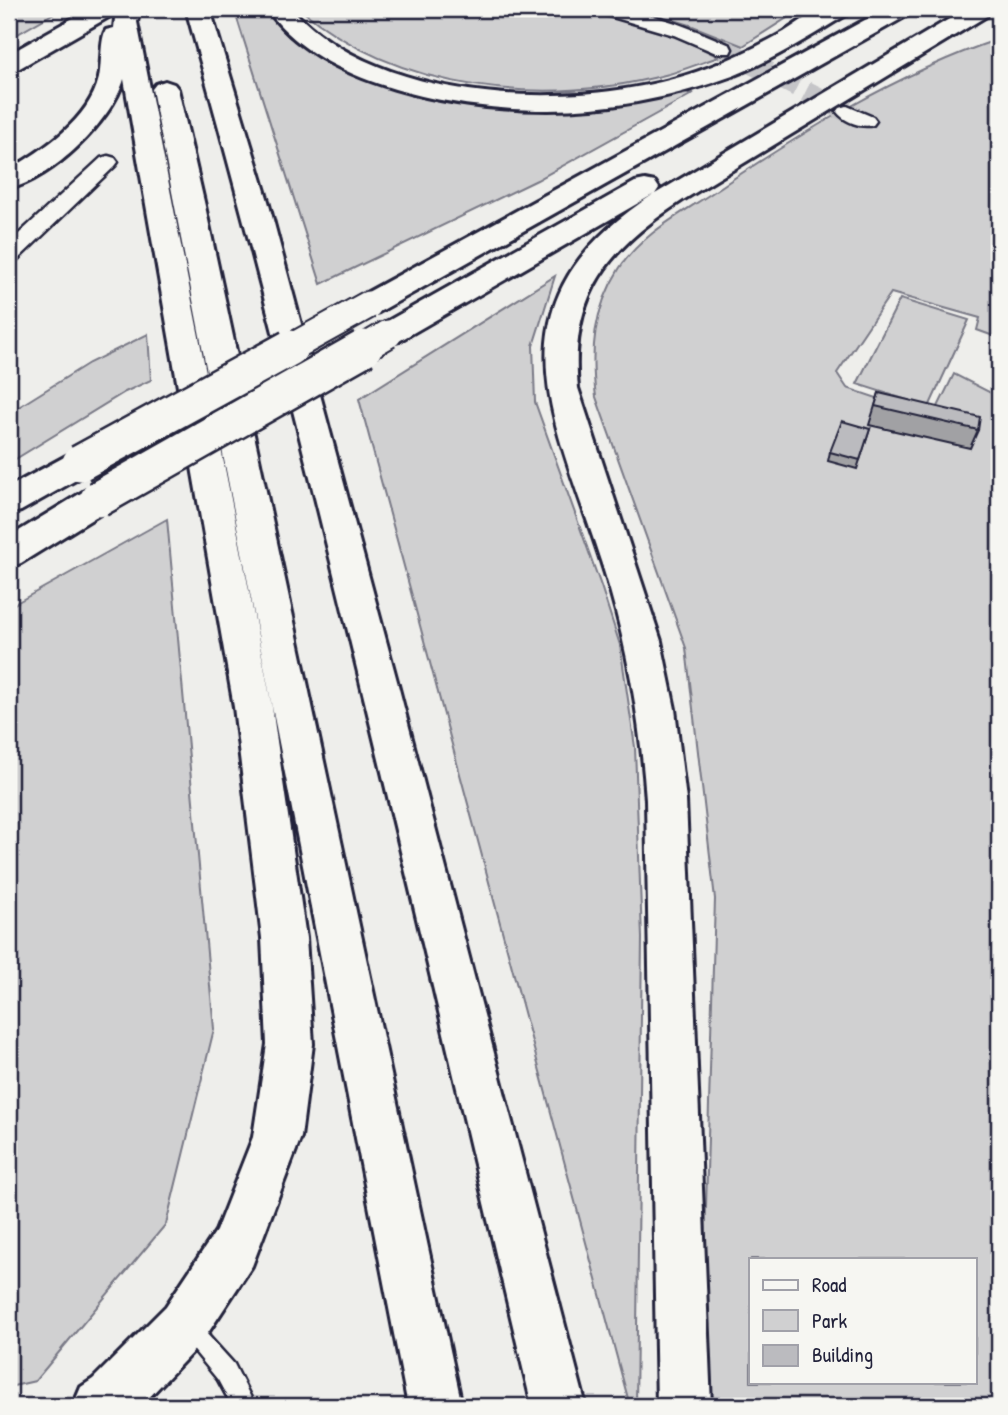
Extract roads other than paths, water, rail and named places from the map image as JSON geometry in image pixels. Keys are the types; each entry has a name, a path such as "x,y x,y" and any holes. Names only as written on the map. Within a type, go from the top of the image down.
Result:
{"main road":[{"path":"9,64 108,9 118,53 113,83 96,112 68,141 9,181"},
{"path":"100,1406 112,1398 184,1324 234,1248 277,1137 290,1044 284,938 253,707 125,22 128,9"},
{"path":"146,9 191,206 435,1406"},
{"path":"198,9 254,201 378,681 559,1406"},
{"path":"279,9 285,19 308,39 343,61 397,81 460,95 581,102 695,81 741,63 841,9"},
{"path":"9,502 902,9"},
{"path":"9,554 98,499 791,104 949,9"},
{"path":"684,1406 666,800 660,731 636,618 566,404 561,358 565,319 579,285 597,255 625,227 666,199 888,68 982,9"},
{"path":"888,68 999,26"}],"street":[{"path":"606,9 681,31 723,49"},
{"path":"847,112 866,121"},
{"path":"9,255 108,162"}],"lane":[{"path":"184,1324 226,1372 244,1406"}],"tunnel":[{"path":"723,49 847,112"}]}
